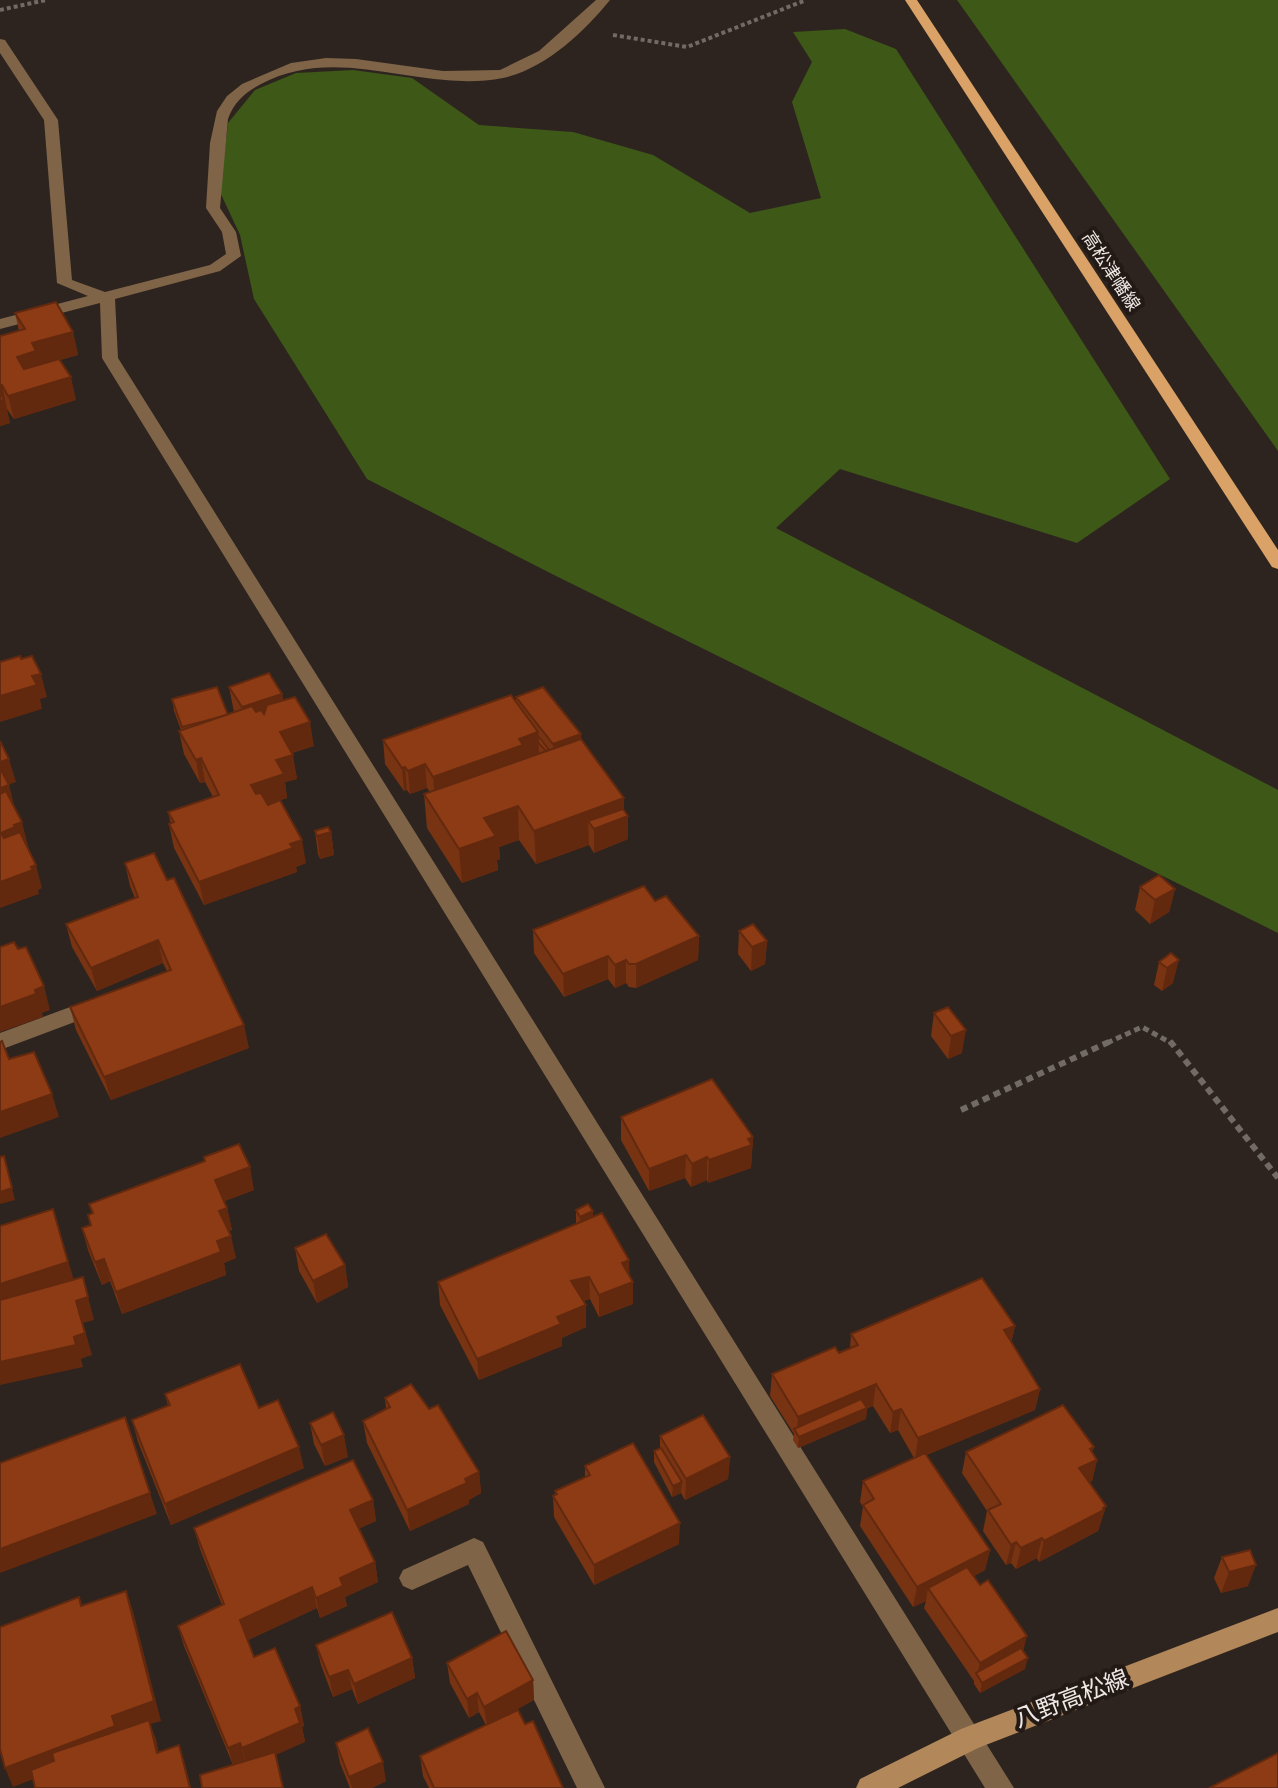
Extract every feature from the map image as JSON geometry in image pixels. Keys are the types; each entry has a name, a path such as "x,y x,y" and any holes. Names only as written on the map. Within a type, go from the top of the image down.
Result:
{"main road":[{"name":"高松津幡線","path":"911,0 1278,563"},
{"name":"八野高松線","path":"870,1788 970,1738 1278,1620"}],"street":[{"path":"0,324 215,268 234,256 229,232 213,208 223,113 241,88 281,69 323,62 365,62 470,76 501,74 534,62 604,0"},
{"path":"0,43 51,120 65,283 107,298"},
{"path":"107,298 110,358 1000,1788"},
{"path":"0,1042 115,999"},
{"path":"412,1578 474,1550 591,1788"}],"path":[{"path":"0,10 46,0"},
{"path":"572,29 687,47 806,0"},
{"path":"961,1110 1142,1027 1168,1039 1278,1178"}],"green space":[{"path":"957,0 1278,0 1278,451"},
{"path":"845,29 896,49 1170,479 1077,543 840,469 776,528 1278,790 1278,933 554,575 367,479 254,299 240,235 220,192 228,123 255,90 296,73 353,70 412,78 479,125 573,132 653,155 750,213 821,198 792,102 812,62 793,32"}],"building":[{"path":"56,302 73,332 32,343 36,351 17,357 24,369 59,359 71,377 8,396 0,386 0,336 25,329 15,313"},
{"path":"20,656 21,659 32,656 41,674 32,676 37,685 0,696 0,662"},
{"path":"269,673 282,694 242,707 229,687"},
{"path":"217,687 228,715 182,727 172,699"},
{"path":"543,687 581,734 553,744 516,697"},
{"path":"511,695 538,732 519,739 523,745 433,777 425,764 408,771 402,768 383,740"},
{"path":"295,697 310,722 280,732 293,755 276,760 284,774 251,785 256,794 261,793 268,805 280,800 302,840 290,844 293,848 199,882 169,824 174,822 168,812 219,795 201,758 196,760 179,731 252,706 256,712 261,710 264,714 267,705"},
{"path":"538,736 549,750 546,751 538,742"},
{"path":"581,739 624,798 534,831 518,806 484,818 496,836 459,849 424,794"},
{"path":"0,741 9,759 0,762"},
{"path":"0,768 9,785 0,788"},
{"path":"6,791 22,822 1,833 4,838 20,832 36,865 31,867 33,870 0,882 0,794"},
{"path":"623,809 628,816 594,829 588,821"},
{"path":"328,827 331,832 317,836 315,831"},
{"path":"154,853 167,880 174,878 244,1025 104,1077 70,1007 171,970 158,940 91,968 66,924 138,897 125,863"},
{"path":"1159,875 1175,889 1155,900 1140,887"},
{"path":"644,886 655,901 666,896 699,936 636,964 629,964 626,960 615,965 608,956 563,974 533,930"},
{"path":"753,924 767,941 752,947 739,931"},
{"path":"14,942 18,949 26,947 44,986 35,990 36,994 0,1007 0,947"},
{"path":"1171,953 1179,960 1167,968 1159,962"},
{"path":"948,1007 966,1030 951,1036 934,1013"},
{"path":"2,1041 9,1059 34,1052 52,1094 0,1112"},
{"path":"712,1079 753,1137 748,1139 752,1145 692,1164 686,1155 649,1169 621,1117"},
{"path":"239,1144 250,1167 215,1180 227,1208 219,1211 231,1236 217,1241 221,1252 116,1292 104,1259 95,1262 82,1228 91,1225 88,1215 93,1213 89,1204 205,1161 204,1157"},
{"path":"4,1156 12,1188 0,1192 0,1157"},
{"path":"588,1204 593,1211 580,1217 576,1210"},
{"path":"53,1209 68,1262 0,1284 0,1226"},
{"path":"602,1213 629,1260 622,1263 633,1282 599,1295 589,1277 571,1281 586,1305 557,1317 561,1324 477,1359 438,1282"},
{"path":"326,1234 345,1265 313,1281 295,1248"},
{"path":"83,1277 88,1297 76,1301 85,1333 74,1337 76,1345 0,1362 0,1300"},
{"path":"982,1278 1015,1326 1004,1330 1040,1389 918,1438 901,1409 893,1412 876,1384 798,1417 772,1374 835,1347 839,1353 858,1345 851,1334"},
{"path":"240,1364 259,1408 278,1400 299,1447 165,1504 132,1420 170,1405 165,1394"},
{"path":"411,1384 429,1409 438,1405 479,1472 465,1479 467,1483 407,1510 363,1421 390,1407 385,1398"},
{"path":"861,1399 867,1408 799,1437 794,1429"},
{"path":"1063,1405 1094,1447 1090,1449 1097,1460 1079,1468 1106,1506 1104,1510 1044,1541 1042,1538 1021,1548 1016,1542 1011,1545 988,1510 1001,1504 966,1452"},
{"path":"333,1412 344,1435 321,1445 310,1423"},
{"path":"703,1415 730,1457 686,1479 660,1436"},
{"path":"125,1417 150,1493 0,1549 0,1463"},
{"path":"633,1443 680,1523 594,1565 553,1496 557,1494 555,1491 590,1475 585,1466"},
{"path":"661,1448 682,1482 673,1486 654,1451"},
{"path":"925,1453 990,1550 917,1587 863,1505 874,1499 863,1481"},
{"path":"353,1460 373,1500 350,1510 375,1562 340,1578 343,1586 316,1598 312,1587 240,1620 254,1657 275,1648 300,1706 295,1709 300,1723 242,1748 240,1743 228,1748 178,1626 224,1604 194,1528"},
{"path":"1250,1550 1256,1565 1229,1572 1222,1557"},
{"path":"967,1567 980,1585 988,1580 1027,1636 980,1663 928,1588"},
{"path":"126,1591 154,1701 112,1716 115,1726 5,1768 0,1749 0,1627 79,1597 81,1606"},
{"path":"392,1612 412,1658 354,1684 348,1670 329,1677 316,1645"},
{"path":"506,1631 533,1680 484,1707 477,1693 467,1699 447,1663"},
{"path":"1021,1648 1028,1658 982,1683 976,1673"},
{"path":"518,1710 525,1724 533,1721 563,1788 434,1788 420,1756"},
{"path":"149,1720 157,1753 179,1745 190,1788 35,1788 31,1770 54,1761 52,1753"},
{"path":"368,1728 383,1762 349,1777 336,1743"},
{"path":"275,1752 283,1788 202,1788 200,1775"},
{"path":"1278,1753 1278,1788 1209,1788"}]}
